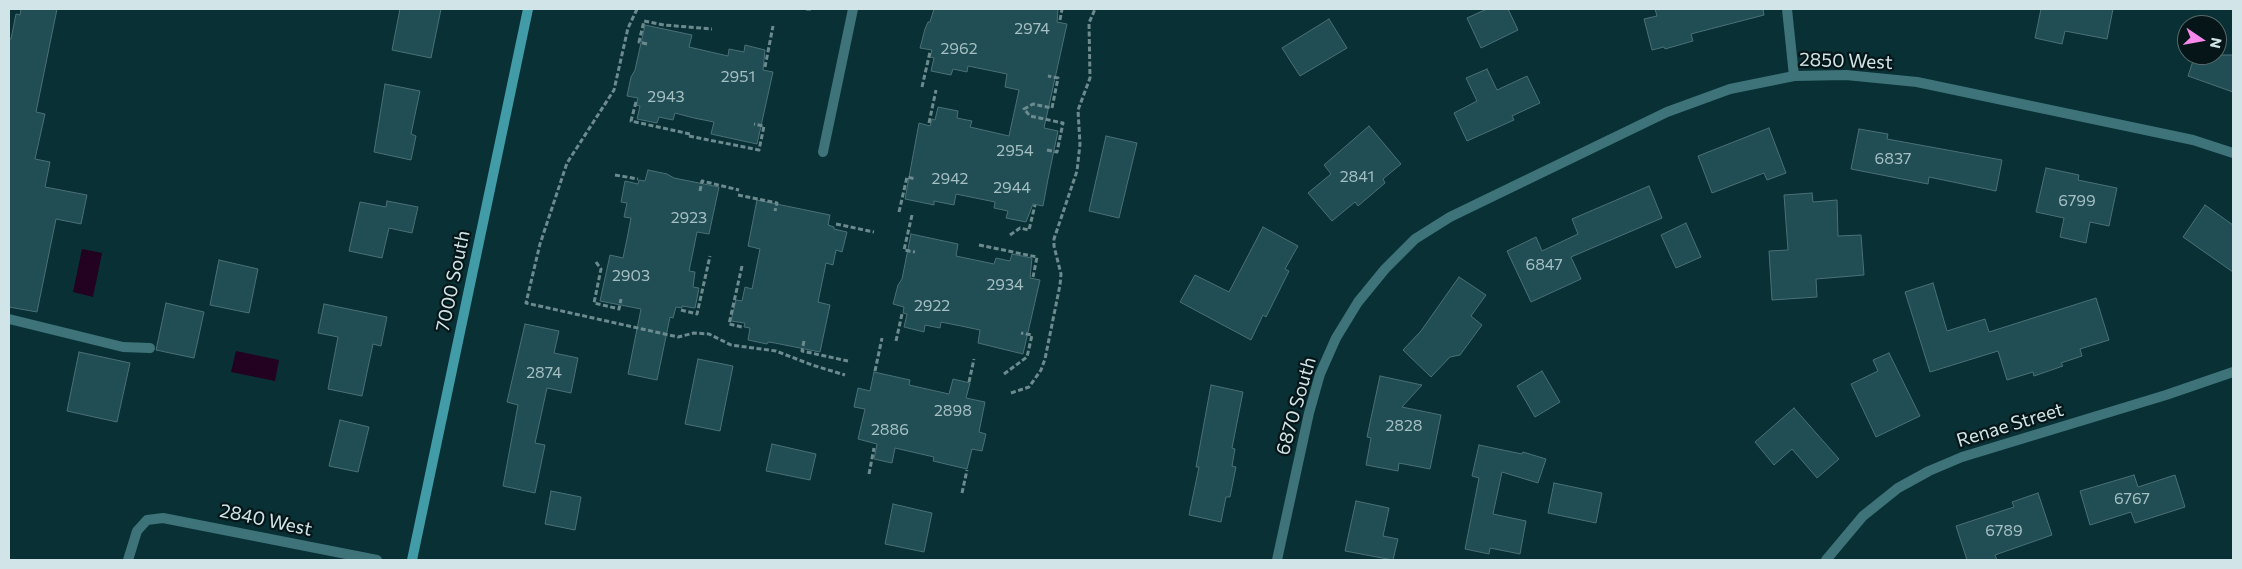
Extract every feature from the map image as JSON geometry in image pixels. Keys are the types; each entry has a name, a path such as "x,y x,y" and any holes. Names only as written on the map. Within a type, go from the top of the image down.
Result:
{"main road":[{"name":"7000 South","path":"412,560 528,9"}],"street":[{"path":"823,152 853,9"},
{"path":"1787,9 1794,76"},
{"name":"2850 West","path":"1450,217 1667,112 1730,89 1794,76 1846,75 1917,82 2193,140 2233,153"},
{"name":"6870 South","path":"1277,560 1309,413 1320,374 1336,338 1358,302 1385,269 1415,239 1450,217"},
{"path":"9,319 122,347 150,348"},
{"name":"Renae Street","path":"1826,560 1863,516 1898,488 1929,471 1962,457 2166,395 2233,372"},
{"name":"2840 West","path":"128,560 137,531 147,520 163,518 182,520 377,560"}],"path":[{"path":"637,9 628,28 614,90 567,162 540,244 526,303 678,337 694,333 709,334 732,345 776,351 812,366 845,375"},
{"path":"806,9 811,9"},
{"path":"1060,20 1062,9"},
{"path":"1011,392 1029,387 1038,375 1045,359 1060,284 1054,239 1077,171 1080,144 1078,110 1090,78 1090,23 1095,9"},
{"path":"647,44 639,42 644,20 664,25 712,29"},
{"path":"765,67 773,26"},
{"path":"922,87 930,52"},
{"path":"1047,150 1056,152 1063,123 1030,116 1024,109 1033,104 1052,108 1058,78 1048,76"},
{"path":"929,123 936,90"},
{"path":"636,102 631,121 758,150 764,126 754,124"},
{"path":"615,175 638,179"},
{"path":"899,212 906,177 916,179"},
{"path":"700,191 702,181 739,190"},
{"path":"738,195 777,203 775,211"},
{"path":"1010,235 1020,228 1029,230 1035,205"},
{"path":"912,215 904,250 915,252"},
{"path":"836,224 874,232"},
{"path":"979,245 1037,257 1033,277"},
{"path":"681,310 697,314 710,256"},
{"path":"596,262 601,269 594,303 619,308 621,299"},
{"path":"742,266 729,324 742,327"},
{"path":"896,341 902,314"},
{"path":"1004,374 1027,357 1032,335 1021,333"},
{"path":"875,371 882,338"},
{"path":"804,341 802,351 848,362"},
{"path":"969,382 974,358"},
{"path":"869,474 874,448"},
{"path":"962,493 967,470"}],"shaded area":[{"path":"82,249 102,253 93,297 73,292"},
{"path":"236,351 279,360 275,381 231,372"}],"building":[{"path":"21,9 57,9 36,112 45,114 35,159 50,162 45,187 87,195 81,224 56,219 37,312 9,307 9,38 11,39 16,14 20,15"},
{"path":"400,9 441,9 431,58 392,50"},
{"path":"934,9 1058,9 1057,22 1067,24 1044,128 1058,131 1043,206 1033,204 1026,222 1006,218 1008,211 994,208 995,202 956,194 954,205 934,201 934,205 905,199 919,123 930,126 932,119 935,120 938,107 958,111 957,118 972,121 970,127 1009,136 1019,90 1005,87 1007,74 968,66 967,72 953,69 951,75 931,71 934,58 930,57 932,50 920,48 925,29 928,22 930,22"},
{"path":"1487,9 1508,9 1518,30 1481,48 1467,18"},
{"path":"1655,9 1763,9 1764,15 1691,34 1693,41 1665,49 1664,47 1652,50 1644,19 1657,16"},
{"path":"2041,9 2113,9 2107,39 2065,31 2062,44 2035,38"},
{"path":"1329,19 1347,48 1300,76 1282,48"},
{"path":"645,25 692,35 689,47 728,56 729,49 744,52 745,45 765,50 763,70 773,72 757,144 711,134 714,122 675,113 673,120 659,117 657,123 637,119 640,106 636,105 638,98 627,96"},
{"path":"2227,55 2233,55 2233,92 2188,76 2192,65 2227,65"},
{"path":"1487,69 1497,90 1527,76 1540,103 1512,116 1514,120 1467,141 1454,113 1477,101 1466,78"},
{"path":"385,84 420,91 411,134 416,136 411,160 374,152"},
{"path":"1369,126 1401,164 1383,179 1385,183 1358,206 1355,202 1332,221 1308,193 1331,174 1324,165"},
{"path":"1769,128 1786,173 1767,180 1764,173 1712,193 1698,156"},
{"path":"1859,129 1888,134 1887,139 2002,160 1996,191 1929,177 1928,184 1851,169"},
{"path":"1106,136 1137,143 1119,218 1089,211"},
{"path":"2046,168 2079,175 2078,180 2117,188 2109,226 2090,222 2086,243 2060,237 2064,218 2036,212"},
{"path":"648,170 667,174 674,178 719,187 709,234 697,232 689,271 695,272 693,287 699,288 695,308 676,307 673,318 670,317 657,380 628,374 641,309 600,301 610,255 623,258 627,239 631,218 624,217 627,203 621,202 625,181 638,184 639,180 645,181"},
{"path":"1649,186 1662,218 1571,257 1581,279 1531,302 1507,251 1536,237 1542,251 1578,234 1572,219"},
{"path":"1812,193 1813,202 1837,200 1838,236 1861,235 1864,275 1816,279 1817,297 1772,300 1769,251 1788,250 1784,195"},
{"path":"757,200 830,215 828,225 834,227 834,229 847,232 842,252 836,250 833,265 826,263 818,302 830,305 820,352 748,340 750,328 744,327 745,323 731,321 736,300 742,301 745,287 752,289 760,249 748,246"},
{"path":"387,201 418,207 412,233 389,228 382,258 349,251 360,202 386,207"},
{"path":"2205,205 2233,225 2233,272 2183,237"},
{"path":"1686,223 1701,257 1676,268 1661,235"},
{"path":"1263,227 1298,246 1285,269 1289,271 1266,317 1263,315 1251,340 1180,302 1195,275 1229,292"},
{"path":"911,234 958,244 956,256 994,264 996,258 1010,261 1012,254 1032,258 1030,278 1040,280 1023,354 978,343 980,330 941,322 940,328 925,325 924,332 904,327 907,314 903,313 904,307 893,304 898,285 902,279"},
{"path":"219,260 258,269 249,313 210,305"},
{"path":"1459,277 1486,295 1471,316 1482,325 1460,355 1450,357 1431,377 1403,350 1421,331"},
{"path":"1933,283 1947,331 1985,319 1989,332 2096,298 2109,340 2080,349 2082,356 2061,363 2063,366 2034,376 2033,372 2007,380 1998,351 1930,372 1905,292"},
{"path":"166,303 204,312 194,358 156,350"},
{"path":"324,304 387,317 381,346 373,344 362,396 328,389 338,337 318,333"},
{"path":"525,324 559,331 554,353 578,358 571,393 547,388 535,443 545,445 535,493 503,486 518,405 507,402"},
{"path":"79,352 130,363 117,422 67,411"},
{"path":"1889,353 1920,416 1876,437 1851,384 1878,371 1873,360"},
{"path":"698,359 733,366 720,431 685,424"},
{"path":"1542,371 1560,402 1535,417 1517,386"},
{"path":"874,372 910,380 909,385 949,394 953,379 970,383 966,398 985,402 979,432 986,434 982,451 972,449 967,469 933,461 934,457 895,448 892,463 874,459 877,444 858,439 865,409 854,407 858,388 870,391"},
{"path":"1380,376 1422,385 1402,407 1441,415 1430,469 1399,463 1398,471 1366,465 1371,438 1367,437"},
{"path":"1211,385 1243,392 1232,448 1235,449 1232,466 1236,467 1230,497 1226,497 1221,522 1189,515 1199,467 1196,467"},
{"path":"1794,408 1839,459 1817,478 1792,449 1774,465 1755,442"},
{"path":"340,420 369,427 358,472 329,466"},
{"path":"772,444 816,454 810,480 766,471"},
{"path":"1479,445 1522,454 1523,452 1546,459 1538,483 1502,472 1493,514 1526,521 1520,554 1490,548 1489,554 1465,549 1479,478 1472,476"},
{"path":"2134,475 2138,487 2175,475 2185,507 2135,523 2131,512 2090,525 2080,491"},
{"path":"1554,483 1602,493 1596,523 1548,513"},
{"path":"551,491 581,497 575,530 545,524"},
{"path":"2038,493 2052,535 1995,555 1997,560 1967,560 1956,526 2014,507 2012,502"},
{"path":"1356,501 1389,508 1383,536 1398,539 1393,560 1345,551"},
{"path":"893,504 932,513 924,552 885,544"}]}
